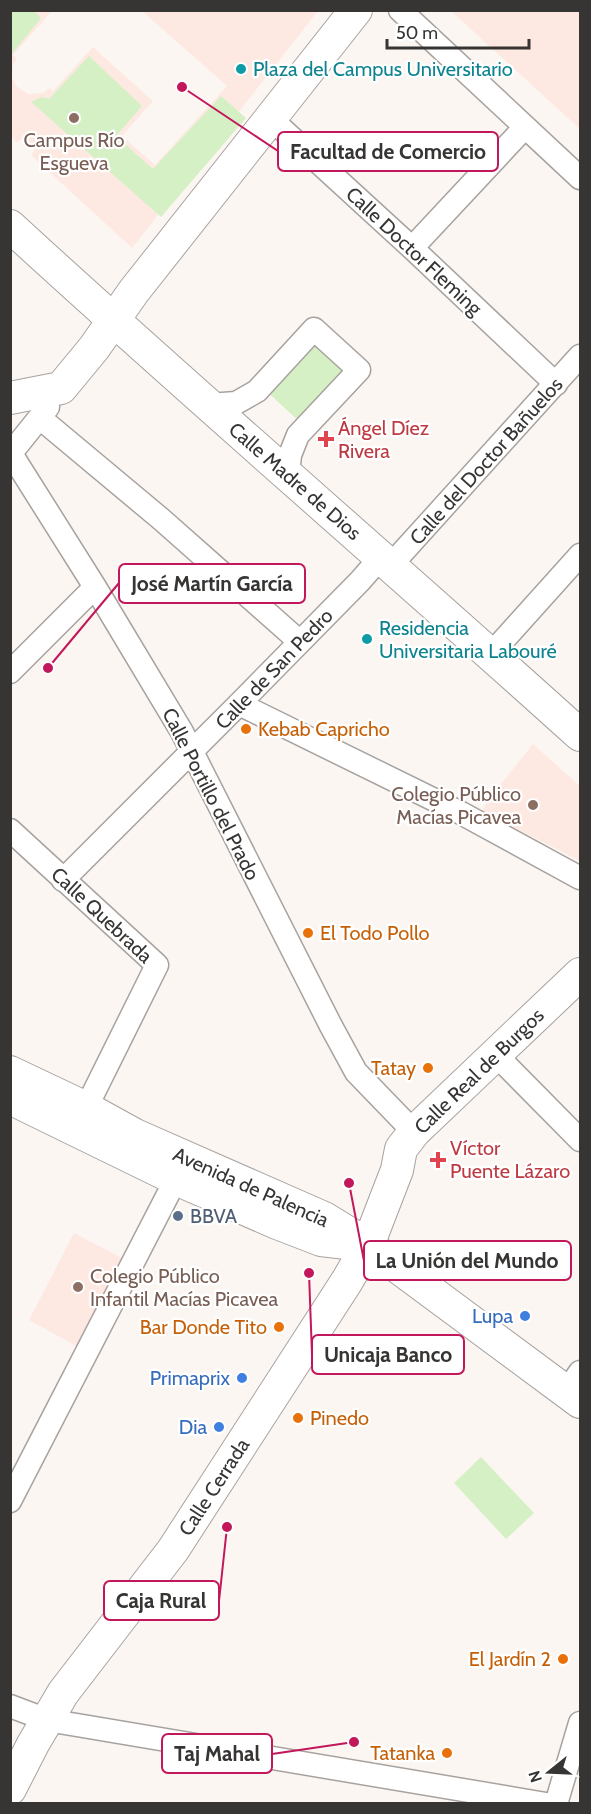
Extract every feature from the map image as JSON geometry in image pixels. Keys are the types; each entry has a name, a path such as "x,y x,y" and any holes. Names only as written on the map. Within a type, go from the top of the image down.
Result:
{"main road":[{"path":"12,395 61,388 356,10"},
{"name":"Calle Madre de Dios","path":"10,226 153,357 580,735"},
{"name":"Calle Real de Burgos","path":"368,1245 397,1170 401,1149 414,1132 580,975"},
{"name":"Avenida de Palencia","path":"10,1071 135,1135 323,1217 368,1245"},
{"name":"Avenida de Palencia","path":"10,1098 176,1179 321,1240 368,1245"},
{"path":"368,1245 576,1389"},
{"name":"Calle Cerrada","path":"10,1789 63,1693 173,1550 368,1245"}],"street":[{"path":"400,10 580,178"},
{"name":"Calle Doctor Fleming","path":"270,118 556,384"},
{"path":"412,248 525,127"},
{"path":"208,405 236,403 256,391 314,329 359,370 298,435 290,455 288,475"},
{"name":"Calle del Doctor Bañuelos","path":"386,561 556,384 580,356"},
{"path":"11,452 40,418 61,388"},
{"path":"40,418 161,519 300,642"},
{"name":"Calle Portillo del Prado","path":"11,452 95,586 182,732 356,1072 414,1132"},
{"path":"491,654 580,555"},
{"name":"Calle de San Pedro","path":"63,880 300,642 386,561"},
{"path":"10,672 95,586"},
{"path":"239,704 461,813 580,878"},
{"name":"Calle Quebrada","path":"10,830 157,965 86,1108"},
{"path":"495,1054 580,1140"},
{"path":"10,1501 176,1179"},
{"path":"10,1706 47,1720 546,1803"},
{"path":"556,1803 580,1724"}],"shaded area":[{"name":"Campus Río Esgueva","path":"11,11 52,11 13,55 17,59 13,64 12,77 16,86 28,94 43,93 49,88 53,91 93,47 153,101 122,136 155,165 227,86 142,11 318,11 132,248 31,155 35,150 22,138 17,143 11,136"},
{"path":"451,11 580,11 580,129"},
{"name":"Colegio Público Macías Picavea","path":"533,744 580,786 580,861 482,811"},
{"name":"Colegio Público Infantil Macías Picavea","path":"74,1233 124,1259 78,1347 29,1320"}],"green space":[{"path":"11,10 34,11 41,18 11,55"},
{"path":"89,56 142,106 116,136 153,169 221,96 246,118 161,217 31,102 42,97 49,99"},
{"path":"313,340 348,372 301,423 266,391"},
{"path":"481,1457 534,1513 506,1539 454,1483"}],"place":[{"name":"Plaza del Campus Universitario","path":"241,69"},
{"name":"Facultad de Comercio","path":"182,87"},
{"name":"Campus Río Esgueva","path":"74,118"},
{"name":"Ángel Díez Rivera","path":"326,439"},
{"name":"Residencia Universitaria Labouré","path":"367,639"},
{"name":"José Martín García","path":"48,668"},
{"name":"Kebab Capricho","path":"246,729"},
{"name":"Colegio Público Macías Picavea","path":"533,805"},
{"name":"El Todo Pollo","path":"308,933"},
{"name":"Tatay","path":"428,1068"},
{"name":"Víctor Puente Lázaro","path":"438,1160"},
{"name":"La Unión del Mundo","path":"349,1183"},
{"name":"BBVA","path":"178,1216"},
{"name":"Unicaja Banco","path":"309,1273"},
{"name":"Colegio Público Infantil Macías Picavea","path":"78,1287"},
{"name":"Lupa","path":"525,1316"},
{"name":"Bar Donde Tito","path":"279,1327"},
{"name":"Primaprix","path":"242,1378"},
{"name":"Pinedo","path":"298,1418"},
{"name":"Dia","path":"219,1427"},
{"name":"Caja Rural","path":"227,1527"},
{"name":"El Jardín 2","path":"563,1659"},
{"name":"Taj Mahal","path":"354,1742"},
{"name":"Tatanka","path":"447,1753"}]}
